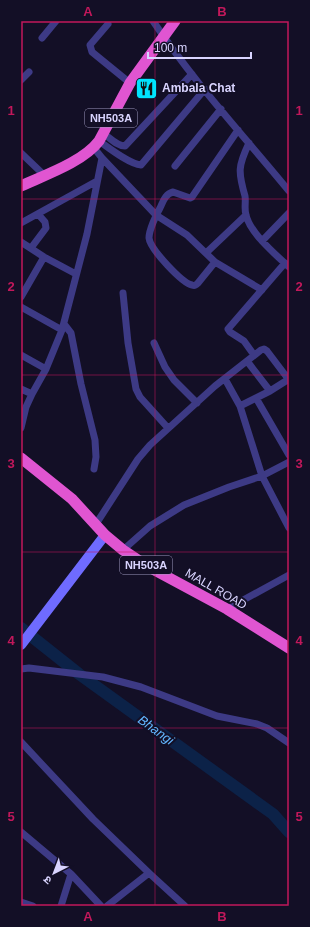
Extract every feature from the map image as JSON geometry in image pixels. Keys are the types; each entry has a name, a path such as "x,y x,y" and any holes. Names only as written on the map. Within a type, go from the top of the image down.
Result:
{"highway":[{"name":"NH503A","path":"21,186 81,157 99,141 130,83 175,21"},
{"name":"MALL ROAD","path":"21,458 72,500 105,535 123,550 148,566 227,609 289,648"}],"main road":[{"path":"21,644 105,535"}],"street":[{"path":"42,38 56,21"},
{"path":"153,21 192,74 289,191"},
{"path":"108,24 90,45 92,52 130,83"},
{"path":"21,80 30,72"},
{"path":"99,141 125,146 192,74"},
{"path":"99,141 122,156 142,165 205,89"},
{"path":"175,166 221,109"},
{"path":"215,262 198,283 193,285 185,282 156,252 151,244 150,235 156,215 167,195 170,192 173,192 180,193 190,198 194,195 238,130"},
{"path":"21,428 26,407 46,369 63,327 87,234 96,181 102,158 99,141"},
{"path":"249,143 239,169 240,181 245,198 246,215 250,224 262,241 287,265 262,290 228,329 244,341 254,355"},
{"path":"21,153 44,175"},
{"path":"102,158 156,215 187,235 215,262 262,290"},
{"path":"21,223 96,181"},
{"path":"262,241 289,213"},
{"path":"31,248 46,228 45,222 38,214"},
{"path":"206,253 246,215"},
{"path":"21,242 44,257 76,274"},
{"path":"21,297 44,257"},
{"path":"123,293 128,343 136,389 140,397 168,428"},
{"path":"21,308 63,327 71,333 81,384 95,440 96,457 94,469"},
{"path":"154,343 165,367 174,380 197,403"},
{"path":"96,524 143,453 168,428 225,379 262,349 265,350 289,379 270,391 240,406"},
{"path":"21,355 46,369"},
{"path":"247,361 270,391"},
{"path":"225,379 240,406 262,476 289,528"},
{"path":"21,389 32,394"},
{"path":"256,398 289,455"},
{"path":"123,550 150,526 184,505 229,486 262,476 289,462"},
{"path":"227,609 289,575"},
{"path":"21,669 29,668 103,677 141,687 217,716 257,724 267,728 289,743"},
{"path":"21,742 93,819 181,905"},
{"path":"21,832 72,874 101,906"},
{"path":"107,906 149,873"},
{"path":"61,906 72,874"},
{"path":"21,902 33,906"}],"waterway":[{"name":"Bhangi","path":"21,628 79,674 273,814 289,832"}],"place":[{"name":"Ambala Chat","path":"146,88"}]}
